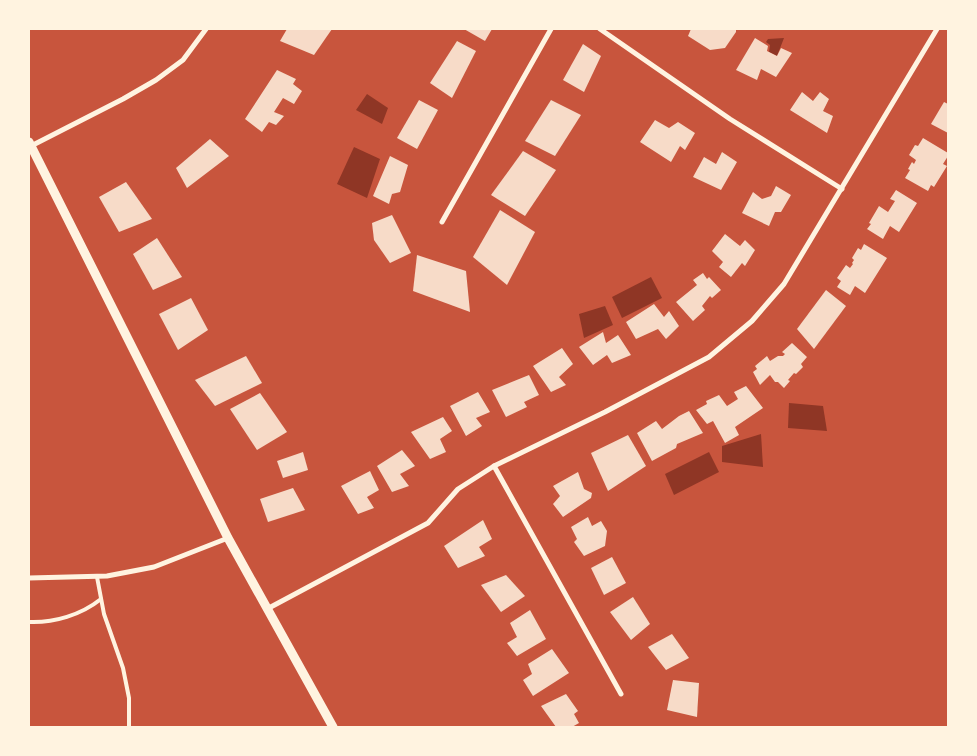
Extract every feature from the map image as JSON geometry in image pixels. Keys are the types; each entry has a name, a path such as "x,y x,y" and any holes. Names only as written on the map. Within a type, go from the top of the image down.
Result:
{"street":[{"path":"206,29 183,60 156,80 123,99 30,144 228,538 333,727"},
{"path":"442,222 551,29"},
{"path":"600,29 730,119 842,189"},
{"path":"268,609 428,522 458,489 494,466 605,412 709,357 752,321 784,284 937,29"},
{"path":"494,466 622,694"},
{"path":"29,578 96,577 154,567 228,538"}],"lane":[{"path":"96,577 100,599 123,668 129,698 130,727"},
{"path":"29,622 40,622 75,614 100,599"}],"shaded area":[{"path":"784,38 777,56 769,52 770,45 766,42 768,39"},
{"path":"367,94 388,108 382,124 356,110"},
{"path":"354,147 380,159 367,198 337,184"},
{"path":"651,277 662,298 622,318 612,297"},
{"path":"605,306 613,325 584,338 579,314"},
{"path":"789,403 823,406 827,431 788,428"},
{"path":"761,434 763,467 722,462 722,446"},
{"path":"709,452 719,472 674,495 665,474"}],"building":[{"path":"287,29 332,29 314,55 280,41"},
{"path":"464,29 492,29 485,41"},
{"path":"691,29 736,29 736,32 725,48 710,50 688,36"},
{"path":"755,38 768,46 767,51 777,56 781,48 792,53 776,77 761,69 757,80 736,70"},
{"path":"457,41 476,51 452,98 430,83"},
{"path":"583,44 601,56 584,92 563,80"},
{"path":"277,70 296,79 293,84 302,91 294,104 283,98 274,112 284,116 276,125 269,122 262,132 245,119"},
{"path":"802,92 813,101 820,92 829,99 823,111 833,116 827,133 790,110"},
{"path":"419,100 438,110 417,149 397,138"},
{"path":"551,100 581,115 555,156 525,141"},
{"path":"944,102 948,104 948,133 931,124"},
{"path":"655,120 669,128 678,122 695,133 685,150 680,146 671,162 640,142"},
{"path":"923,138 948,153 943,164 947,166 934,187 931,185 928,191 905,178 912,162 914,164 916,160 909,155 915,145 918,146"},
{"path":"210,139 229,156 187,188 176,168"},
{"path":"523,151 556,170 525,216 491,195"},
{"path":"722,152 737,162 721,190 693,177 704,157 716,164"},
{"path":"390,156 408,165 400,192 392,194 389,204 373,196"},
{"path":"126,182 152,219 119,232 99,197"},
{"path":"776,186 791,195 781,212 775,212 769,226 742,213 753,192 762,199 771,196"},
{"path":"896,190 917,203 899,232 890,226 883,239 867,229 879,206 888,212 895,201 890,199"},
{"path":"500,210 535,232 507,285 473,257"},
{"path":"392,215 411,253 390,263 374,240 372,223"},
{"path":"725,234 740,246 745,240 755,250 745,266 742,263 731,277 719,267 723,262 712,251"},
{"path":"157,238 182,277 153,290 133,254"},
{"path":"864,244 887,258 865,293 855,286 850,295 837,287 841,281 837,278 846,265 850,268 854,260 852,258 858,248 861,250"},
{"path":"417,255 466,271 470,312 413,291"},
{"path":"703,273 707,279 709,277 721,290 712,298 710,296 702,306 705,310 693,321 676,302 697,285 693,280"},
{"path":"826,290 846,306 814,349 797,329"},
{"path":"191,298 208,330 178,350 159,314"},
{"path":"654,304 664,317 669,311 679,326 666,339 658,329 636,339 626,322"},
{"path":"603,332 606,343 618,335 631,355 612,363 607,355 593,365 579,347"},
{"path":"792,343 807,357 801,364 803,367 796,374 794,373 784,388 778,382 775,382 770,375 760,385 753,372 757,369 755,366 767,356 770,361 778,356 783,356 785,354 782,352"},
{"path":"562,348 573,364 559,377 566,385 551,392 533,366"},
{"path":"246,356 262,383 215,406 195,380"},
{"path":"529,375 539,395 524,402 527,407 506,417 492,390"},
{"path":"746,386 763,408 735,427 739,435 725,443 713,421 707,424 696,410 707,404 706,401 719,395 727,406 738,399 734,392"},
{"path":"478,392 490,412 476,418 482,426 466,436 450,406"},
{"path":"260,393 287,432 257,450 230,409"},
{"path":"689,411 703,433 677,444 676,448 652,461 637,433 656,421 662,429"},
{"path":"443,417 452,431 440,439 446,452 430,459 411,432"},
{"path":"628,435 646,466 608,491 591,453"},
{"path":"402,450 415,466 400,474 409,486 392,492 377,466"},
{"path":"303,452 308,470 283,478 277,461"},
{"path":"370,471 379,490 367,497 374,508 358,514 341,486"},
{"path":"578,472 584,489 592,493 591,498 563,517 553,504 560,496 553,486"},
{"path":"293,488 305,510 268,522 260,499"},
{"path":"588,517 592,526 601,521 607,531 605,546 584,556 574,542 577,539 571,527"},
{"path":"483,520 492,539 479,547 485,556 458,568 444,546"},
{"path":"612,557 626,583 604,595 591,568"},
{"path":"506,575 525,596 501,612 481,585"},
{"path":"633,597 650,624 631,640 610,612"},
{"path":"530,610 546,639 517,656 507,643 517,637 510,623"},
{"path":"672,634 689,658 666,670 648,647"},
{"path":"552,649 569,673 533,696 523,680 532,674 528,664"},
{"path":"673,680 699,683 697,717 667,710"},
{"path":"566,694 578,711 574,714 579,723 572,727 556,727 541,706"}]}
